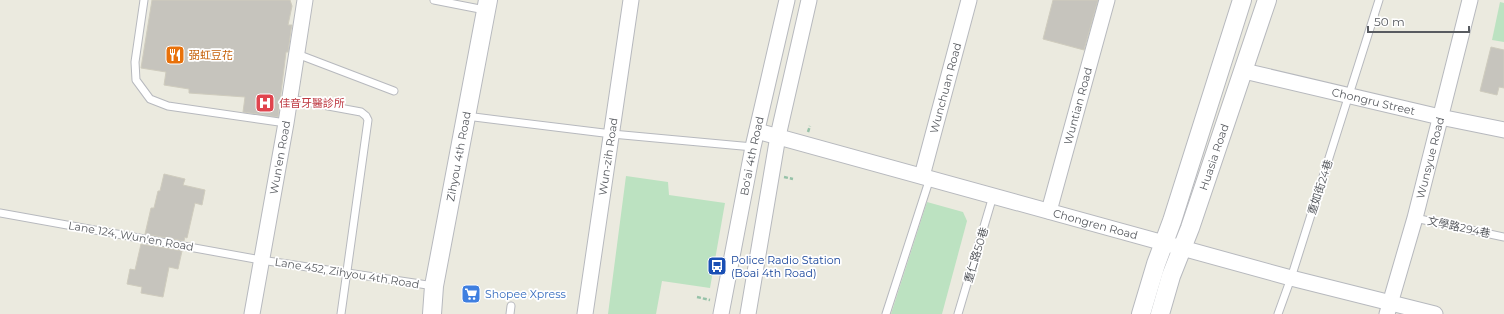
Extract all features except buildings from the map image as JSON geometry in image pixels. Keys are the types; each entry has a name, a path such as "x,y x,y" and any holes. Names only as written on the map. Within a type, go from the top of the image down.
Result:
{"street":[{"name":"Wun'en Road","path":"252,314 286,123 305,0"},
{"name":"Wun-zih Road","path":"585,314 631,0"},
{"name":"Bo'ai 4th Road","path":"721,314 757,130 787,0"},
{"name":"Bo'ai 4th Road","path":"748,314 778,136 809,0"},
{"name":"Wunchuan Road","path":"926,177 969,0"},
{"name":"Wuntian Road","path":"1050,211 1107,0"},
{"name":"Huasia Road","path":"1141,314 1242,0"},
{"name":"Huasia Road","path":"1160,314 1171,276 1190,228 1267,0"},
{"name":"Wunsyue Road","path":"1389,308 1415,218 1470,0"},
{"name":"Zihyou 4th Road","path":"432,314 434,286 487,5"},
{"name":"Chongru Street","path":"1244,71 1440,118 1504,130"},
{"name":"Chongren Road","path":"757,130 1291,278 1389,308 1435,314"}],"lane":[{"path":"144,0 135,62 136,80 150,99 168,106 286,123"},
{"path":"434,0 487,5"},
{"name":"重如街24巷","path":"1278,314 1291,278 1379,0"},
{"path":"297,54 394,91"},
{"path":"290,99 361,112 368,120 341,314"},
{"path":"466,116 612,134 754,147"},
{"path":"886,314 926,177"},
{"name":"重仁路50巷","path":"958,314 993,196"},
{"name":"Lane 124, Wun'en Road","path":"0,213 261,260"},
{"name":"文學路294巷","path":"1415,218 1504,237"},
{"name":"Lane 452, Zihyou 4th Road","path":"261,260 434,286"},
{"path":"510,314 511,306"}],"green space":[{"path":"1500,2 1504,3 1504,42 1492,40"},
{"path":"626,176 668,182 669,195 725,203 710,288 662,281 656,314 608,314"},
{"path":"927,202 963,212 967,221 942,314 891,314"}],"place":[{"name":"弼虹豆花","path":"175,55"},
{"name":"佳音牙醫診所","path":"265,103"},
{"name":"Police Radio Station (Boai 4th Road)","path":"717,266"},
{"name":"Shopee Xpress","path":"471,294"}]}
